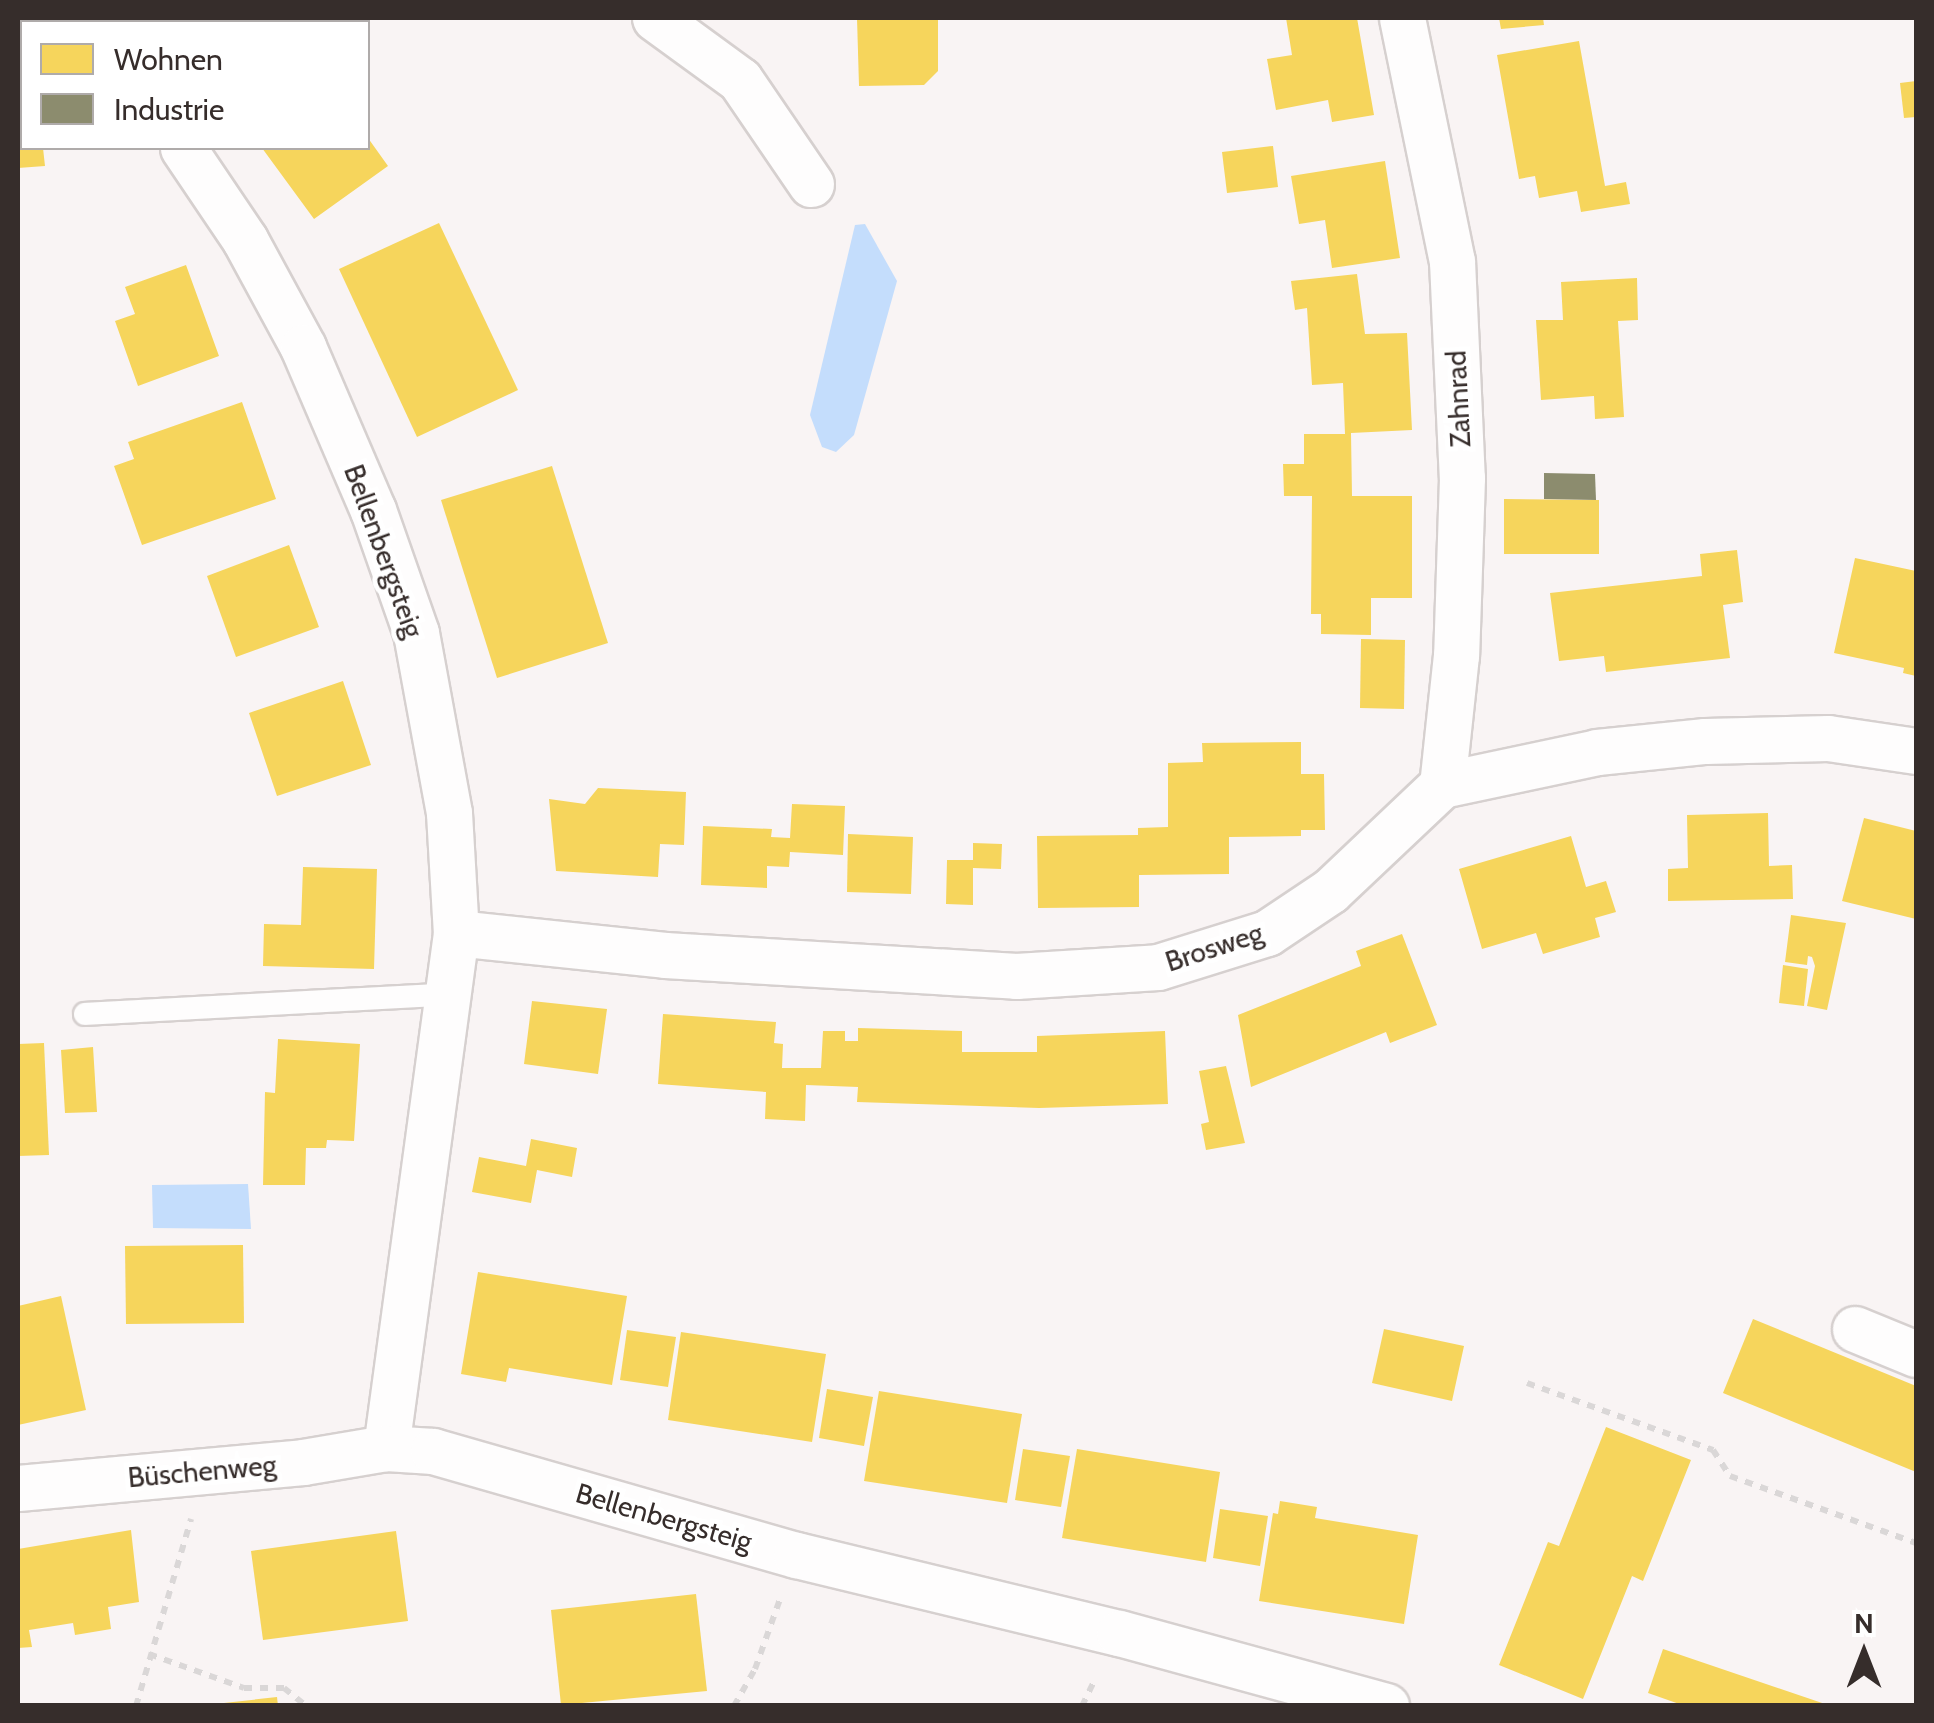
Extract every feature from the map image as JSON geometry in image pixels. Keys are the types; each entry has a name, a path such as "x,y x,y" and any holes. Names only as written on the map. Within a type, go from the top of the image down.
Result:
{"street":[{"path":"655,18 740,80 811,184"},
{"name":"Zahnrad","path":"1402,18 1452,260 1462,478 1456,655 1442,785"},
{"name":"Bellenbergsteig","path":"184,150 245,240 302,347 373,510 410,615 433,714 449,813 456,933 386,1448 433,1451 796,1555 1118,1633 1386,1706"},
{"path":"1442,785 1597,752 1705,741 1828,738 1916,752"},
{"name":"Brosweg","path":"456,933 666,955 1016,976 1158,967 1267,933 1330,891 1442,785"},
{"path":"1855,1329 1916,1354"},
{"name":"Büschenweg","path":"18,1488 386,1448"}],"lane":[{"path":"85,1014 449,994"}],"path":[{"path":"1527,1382 1713,1450 1730,1476 1916,1543"},
{"path":"136,1706 207,1470"},
{"path":"734,1706 755,1668 796,1555"},
{"path":"149,1654 244,1688 284,1688 306,1706"}],"water":[{"path":"865,224 897,281 854,435 836,452 822,447 810,415 855,225"},
{"path":"248,1184 251,1229 153,1228 152,1185"}],"building: Wohnen":[{"path":"857,18 938,18 938,71 924,85 859,86"},
{"path":"1286,18 1357,18 1374,115 1332,122 1328,100 1276,110 1267,59 1292,55"},
{"path":"1499,18 1543,18 1544,25 1501,29"},
{"path":"1579,41 1605,186 1626,182 1630,204 1581,212 1577,191 1539,198 1535,176 1519,179 1497,55"},
{"path":"20,63 20,150 43,150 45,166 18,168"},
{"path":"1916,81 1916,117 1904,118 1900,83"},
{"path":"370,141 388,166 314,219 263,150 370,150"},
{"path":"1273,146 1278,187 1227,193 1222,152"},
{"path":"1385,161 1400,258 1332,268 1325,220 1299,224 1291,176"},
{"path":"439,223 518,390 417,437 339,269"},
{"path":"186,265 219,356 138,386 115,321 135,314 125,287"},
{"path":"1357,274 1365,334 1407,333 1412,430 1351,433 1352,496 1412,496 1412,598 1371,598 1371,635 1321,634 1321,614 1311,614 1312,496 1284,496 1283,464 1304,464 1304,434 1345,434 1343,383 1312,385 1307,308 1295,310 1291,281"},
{"path":"1637,278 1638,320 1618,321 1624,417 1595,419 1594,396 1541,400 1536,320 1563,320 1561,282"},
{"path":"242,402 276,499 142,545 114,466 134,459 128,442"},
{"path":"552,466 608,643 497,678 441,500"},
{"path":"1504,499 1599,500 1599,554 1504,554"},
{"path":"289,545 319,627 236,657 207,576"},
{"path":"1737,550 1743,602 1723,605 1730,658 1606,672 1604,656 1559,661 1550,593 1702,576 1700,554"},
{"path":"1855,558 1916,571 1916,676 1903,673 1904,668 1834,653"},
{"path":"1361,639 1405,640 1404,709 1360,708"},
{"path":"343,681 371,765 277,796 249,713"},
{"path":"1301,742 1301,774 1324,774 1325,830 1301,830 1301,836 1229,837 1229,874 1139,875 1139,907 1038,908 1037,836 1138,835 1138,828 1168,827 1168,763 1203,762 1202,743"},
{"path":"598,788 686,792 684,845 660,844 658,877 556,871 549,799 585,804"},
{"path":"792,804 845,806 843,855 790,852 789,867 767,866 767,888 701,885 703,826 772,829 771,837 790,838"},
{"path":"1768,813 1769,866 1792,865 1793,899 1668,901 1668,869 1688,868 1687,815"},
{"path":"1864,818 1916,831 1916,919 1842,901"},
{"path":"848,834 913,837 911,894 847,892"},
{"path":"1571,836 1586,887 1606,881 1616,912 1595,918 1600,937 1543,954 1536,933 1482,949 1459,869"},
{"path":"973,843 1002,844 1001,869 973,868 973,905 946,904 947,860 973,860"},
{"path":"303,867 377,869 374,969 263,966 264,924 301,925"},
{"path":"1791,915 1846,923 1827,1010 1807,1006 1815,966 1812,957 1808,956 1807,965 1785,962"},
{"path":"1402,934 1437,1025 1390,1043 1386,1032 1251,1087 1238,1015 1361,966 1356,951"},
{"path":"1783,965 1808,969 1804,1006 1779,1003"},
{"path":"532,1001 607,1009 598,1074 524,1064"},
{"path":"663,1014 776,1022 774,1043 783,1044 782,1068 821,1068 823,1031 845,1031 845,1041 858,1041 858,1028 962,1031 962,1052 1037,1052 1037,1036 1165,1031 1168,1104 1039,1108 857,1102 858,1087 806,1085 805,1121 765,1119 766,1092 658,1084"},
{"path":"278,1039 360,1044 354,1141 327,1140 326,1148 306,1148 305,1185 263,1185 265,1092 275,1093"},
{"path":"44,1043 49,1155 18,1156 18,1044"},
{"path":"93,1047 97,1112 65,1113 61,1050"},
{"path":"1226,1066 1245,1143 1206,1150 1201,1124 1209,1122 1199,1071"},
{"path":"531,1139 577,1148 572,1177 537,1170 531,1203 472,1192 479,1157 526,1166"},
{"path":"243,1245 244,1323 126,1324 125,1246"},
{"path":"478,1272 627,1296 612,1385 509,1368 506,1382 461,1374"},
{"path":"61,1296 86,1410 18,1425 18,1306"},
{"path":"1753,1319 1916,1386 1916,1472 1723,1393"},
{"path":"1384,1329 1464,1346 1452,1401 1372,1383"},
{"path":"627,1330 676,1337 668,1387 620,1380"},
{"path":"681,1332 826,1354 812,1442 668,1420"},
{"path":"827,1389 873,1397 864,1446 819,1438"},
{"path":"879,1391 1022,1414 1007,1503 864,1481"},
{"path":"1606,1427 1691,1460 1643,1581 1632,1576 1583,1699 1499,1665 1548,1542 1559,1546"},
{"path":"1023,1449 1070,1456 1061,1507 1015,1500"},
{"path":"1077,1449 1220,1472 1206,1562 1062,1538"},
{"path":"1280,1501 1317,1507 1315,1518 1418,1535 1404,1624 1259,1601 1273,1513 1278,1514"},
{"path":"1220,1509 1268,1516 1260,1566 1213,1558"},
{"path":"131,1530 139,1602 108,1607 111,1629 75,1635 73,1623 29,1630 32,1647 18,1648 18,1549"},
{"path":"396,1531 408,1621 263,1640 251,1551"},
{"path":"696,1594 707,1691 561,1705 551,1610"},
{"path":"1663,1649 1828,1706 1685,1706 1648,1693"},
{"path":"277,1697 278,1706 224,1706 224,1703"}],"building: Industrie":[{"path":"1544,473 1595,474 1596,500 1544,499"}]}
